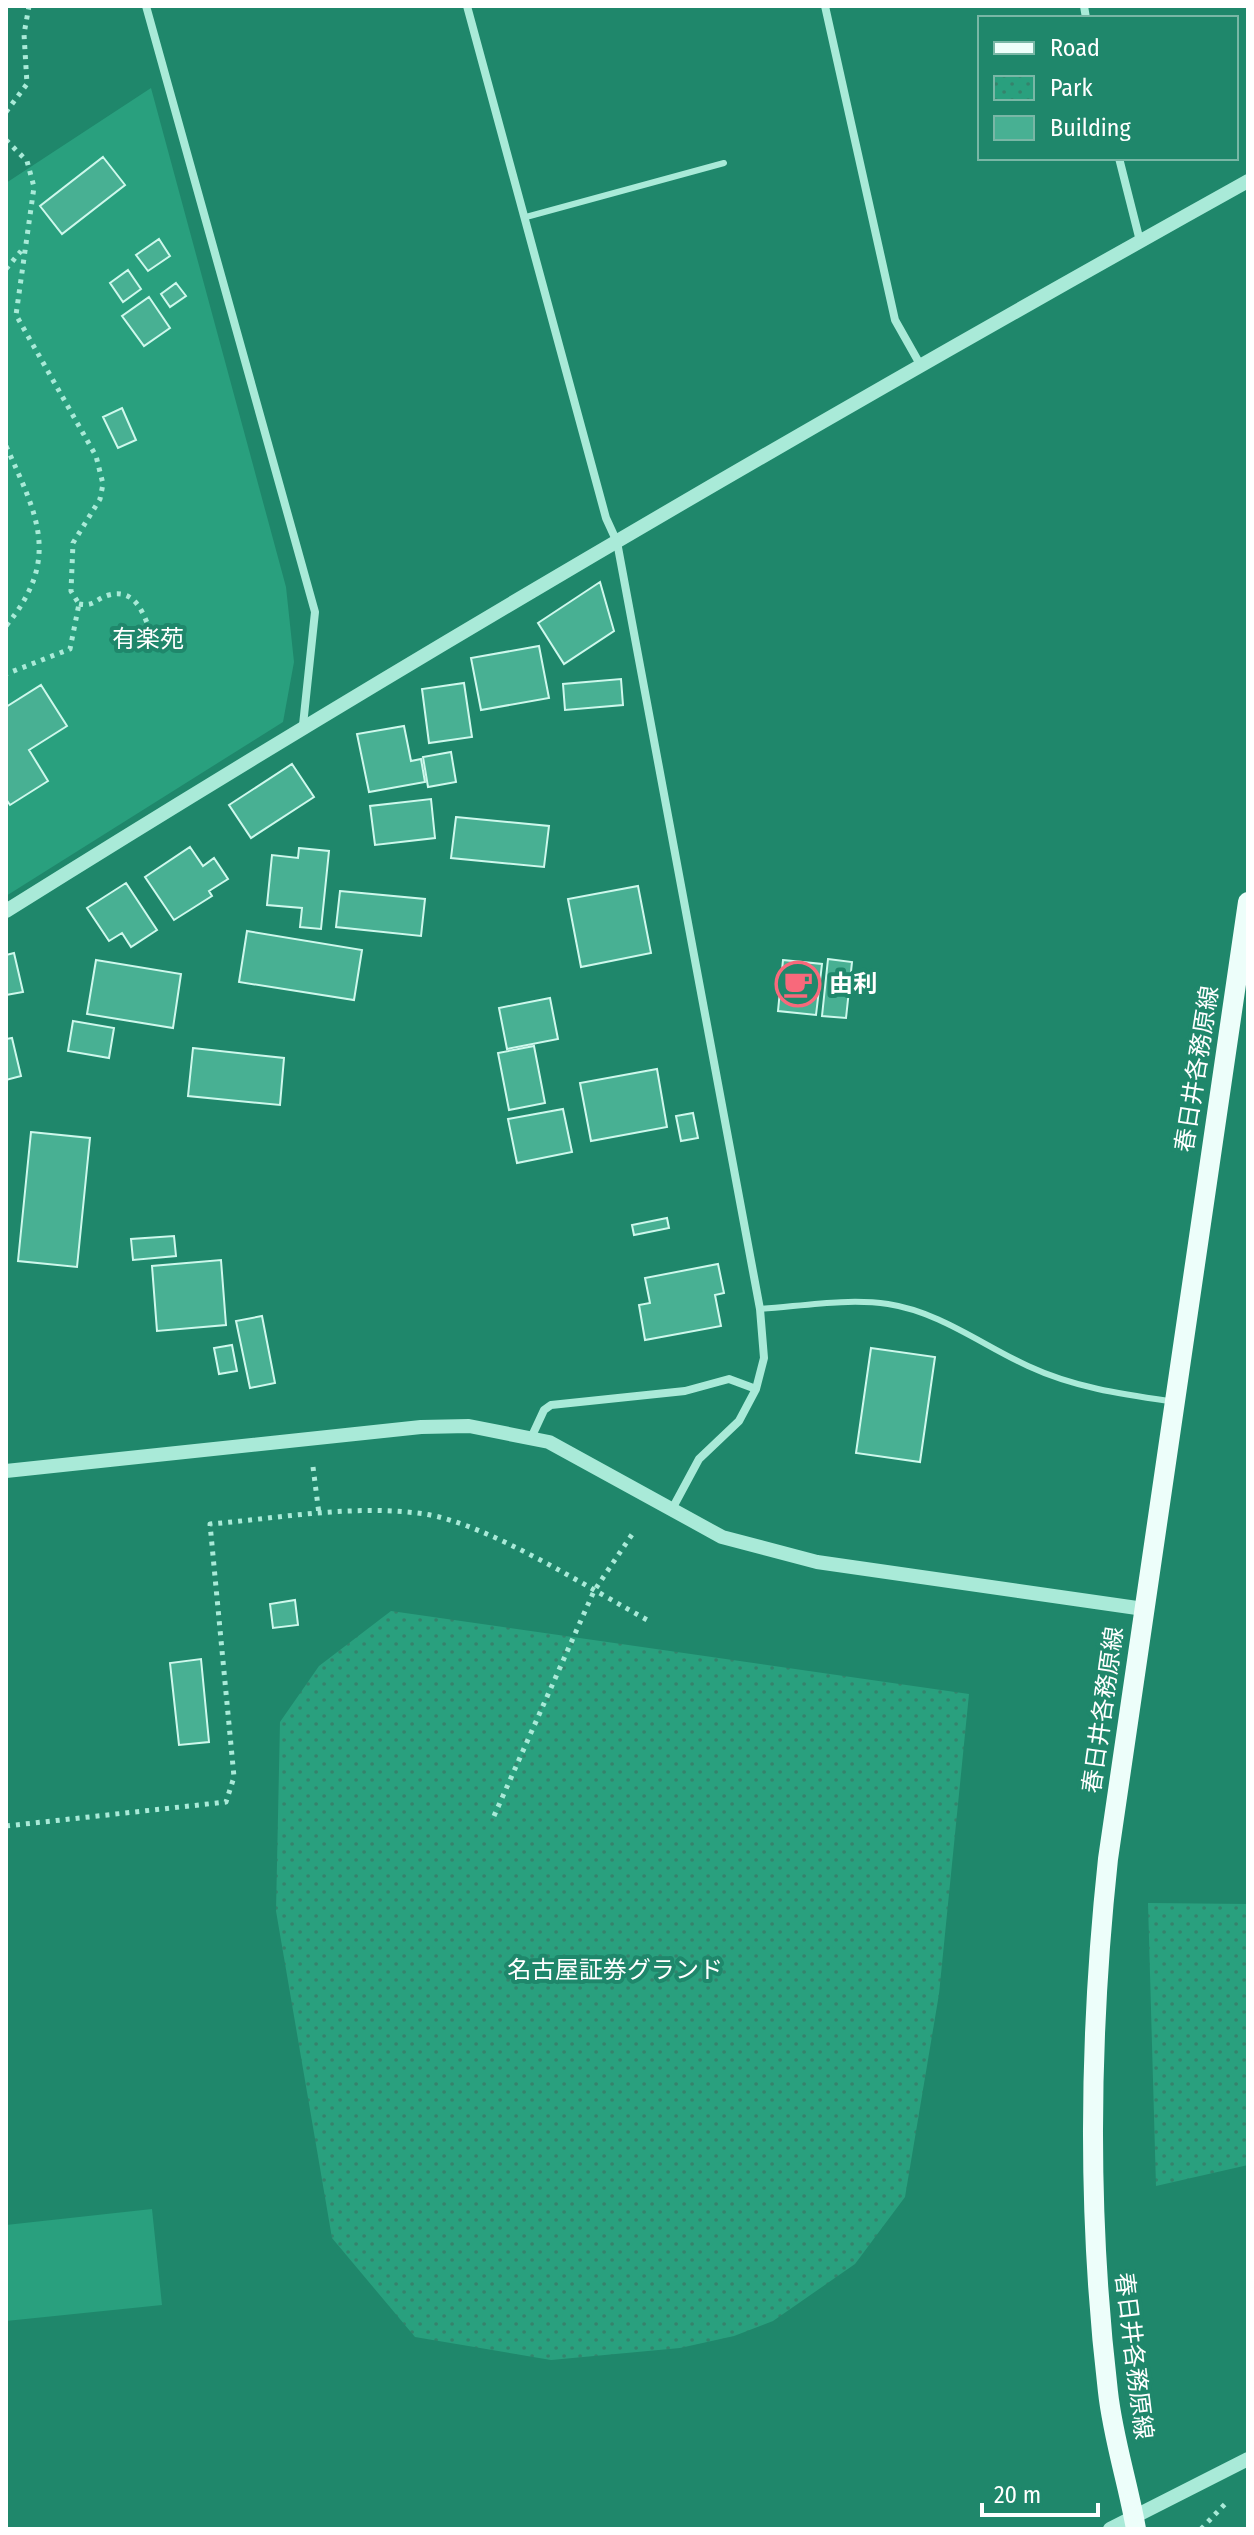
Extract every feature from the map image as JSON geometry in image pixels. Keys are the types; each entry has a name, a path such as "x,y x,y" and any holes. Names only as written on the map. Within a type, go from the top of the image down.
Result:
{"main road":[{"name":"春日井各務原線","path":"1135,2524 1108,2396 1097,2280 1093,2070 1096,1976 1108,1859 1248,902"}],"street":[{"path":"146,6 315,612 303,725"},
{"path":"467,6 606,518 617,542 760,1309 764,1358 756,1389 739,1421 699,1459 671,1512"},
{"path":"825,6 895,320 921,366"},
{"path":"1120,160 1140,241"},
{"path":"6,911 303,725 921,366 1248,181"},
{"path":"531,1438 544,1410 551,1405 685,1391 729,1379 756,1389"},
{"path":"6,1471 421,1427 469,1426 549,1442 671,1512 722,1537 817,1562 1144,1609"},
{"path":"1110,2529 1135,2524 1248,2459"}],"lane":[{"path":"526,217 724,163"},
{"path":"760,1309 833,1303 887,1304 924,1313 1061,1380 1091,1389 1173,1402"}],"path":[{"path":"6,112 27,84 24,34 29,6"},
{"path":"6,140 27,161 34,187 16,315 96,456 103,484 100,499 73,543 71,591 79,604 70,649 6,674"},
{"path":"6,269 23,249"},
{"path":"6,446 31,501 41,557 36,581 6,626"},
{"path":"79,604 91,606 111,594 125,596 145,613 153,642 160,651"},
{"path":"313,1467 319,1514"},
{"path":"6,1826 226,1802 234,1777 210,1524 358,1511 428,1515 480,1531 651,1622"},
{"path":"494,1816 594,1591 635,1530"},
{"path":"1201,2529 1228,2501"}],"green space":[{"name":"有楽苑","path":"151,88 286,587 294,662 283,722 6,896 6,183"},
{"name":"名古屋証券グランド","path":"391,1611 969,1694 939,1994 905,2197 855,2264 773,2321 734,2336 680,2348 551,2360 415,2337 332,2238 276,1911 280,1722 319,1666"},
{"path":"1148,1903 1248,1904 1248,2165 1156,2186"},
{"path":"152,2209 162,2305 6,2321 6,2225"}],"building":[{"path":"103,157 125,185 62,234 40,206"},
{"path":"159,239 170,256 148,271 136,255"},
{"path":"128,270 141,289 123,302 110,283"},
{"path":"176,283 186,296 170,307 161,294"},
{"path":"149,297 170,328 144,346 122,316"},
{"path":"122,408 136,440 118,448 103,417"},
{"path":"600,582 614,631 564,664 538,623"},
{"path":"539,646 549,698 481,710 471,658"},
{"path":"621,679 623,705 565,710 563,684"},
{"path":"464,683 472,737 429,743 422,689"},
{"path":"41,685 67,726 29,750 48,781 10,805 6,799 6,707"},
{"path":"404,726 411,761 421,759 425,782 369,792 357,734"},
{"path":"451,752 456,782 428,787 423,757"},
{"path":"292,764 314,797 251,838 229,805"},
{"path":"431,799 435,838 375,845 370,806"},
{"path":"456,817 549,826 544,867 451,858"},
{"path":"190,847 203,866 214,858 228,879 209,891 212,896 174,920 145,877"},
{"path":"299,848 329,851 321,929 300,927 302,908 267,905 272,855 298,858"},
{"path":"126,883 157,930 131,947 122,933 109,941 87,908"},
{"path":"638,886 651,953 581,967 568,899"},
{"path":"340,891 425,899 421,936 336,927"},
{"path":"247,931 362,950 354,1000 239,982"},
{"path":"14,953 23,992 6,995 6,955"},
{"path":"828,959 852,962 846,1018 822,1016"},
{"path":"96,960 181,974 173,1028 87,1014"},
{"path":"783,960 822,964 816,1015 778,1011"},
{"path":"550,998 558,1039 507,1049 499,1008"},
{"path":"73,1021 114,1028 109,1058 68,1051"},
{"path":"12,1038 21,1076 6,1080 6,1039"},
{"path":"534,1046 545,1103 509,1110 498,1053"},
{"path":"193,1048 284,1058 280,1105 188,1096"},
{"path":"657,1069 667,1127 591,1141 580,1083"},
{"path":"563,1109 572,1152 517,1163 508,1119"},
{"path":"693,1113 698,1138 681,1141 676,1116"},
{"path":"31,1132 90,1138 77,1267 18,1261"},
{"path":"667,1218 669,1228 634,1235 632,1225"},
{"path":"174,1236 176,1256 133,1260 131,1239"},
{"path":"221,1260 226,1325 157,1331 152,1266"},
{"path":"718,1264 724,1293 715,1295 721,1326 645,1340 639,1305 650,1303 645,1278"},
{"path":"262,1316 275,1383 250,1388 236,1321"},
{"path":"232,1345 237,1371 219,1374 214,1348"},
{"path":"871,1348 935,1357 920,1462 856,1453"},
{"path":"295,1600 298,1625 273,1628 270,1604"},
{"path":"201,1659 209,1742 179,1745 170,1663"}],"place":[{"name":"由利","path":"798,984"}]}
